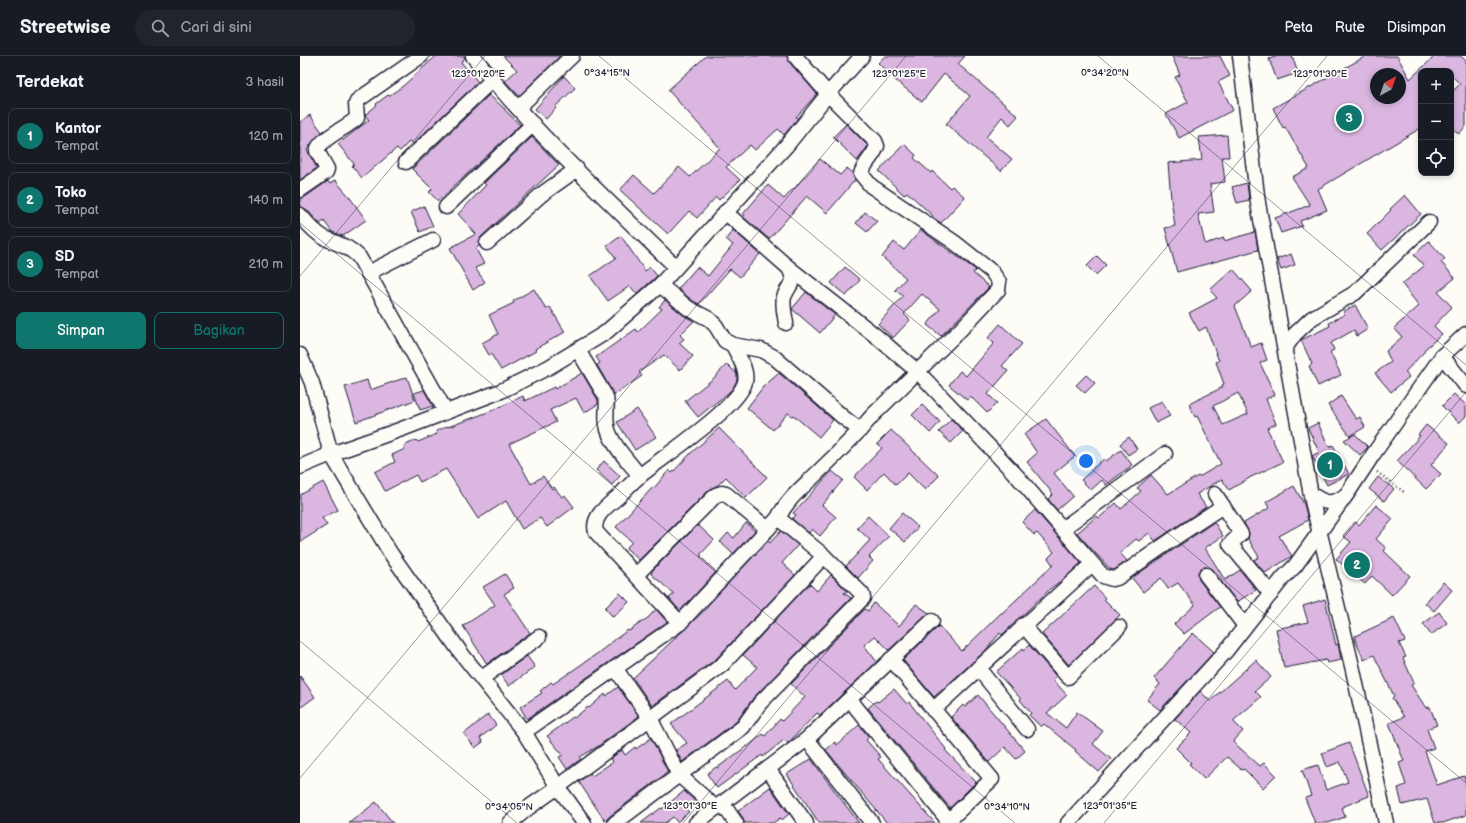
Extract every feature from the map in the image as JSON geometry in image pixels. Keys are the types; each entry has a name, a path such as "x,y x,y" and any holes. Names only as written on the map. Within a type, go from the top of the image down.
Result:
{"street":[{"path":"300,190 326,172 327,169 317,151 318,148 326,140 357,118 356,104 358,100 421,56"},
{"path":"473,56 492,80 533,124 676,267"},
{"path":"518,108 572,56"},
{"path":"524,732 680,623 778,518 784,506 794,494 810,480 872,416 918,372 998,290 999,282 992,272 954,242 871,186 864,179 861,174 862,170 876,150 877,146 868,132 828,94 795,56"},
{"path":"300,467 500,391 550,367 605,333 660,284 676,267 787,145 828,94 862,56"},
{"path":"1240,56 1258,203 1311,494 1353,670 1386,823"},
{"path":"406,162 492,80"},
{"path":"446,207 533,124"},
{"path":"487,243 542,194 577,169"},
{"path":"725,212 788,268 876,336 918,372 1017,476 1103,576 1112,579 1117,578 1170,541 1219,500 1241,534 1230,544 1271,594"},
{"path":"300,214 312,229 322,236 347,246 359,257 446,412"},
{"path":"1285,348 1295,334 1312,318 1355,293 1429,222"},
{"path":"368,273 433,240"},
{"path":"786,323 783,298 792,283 791,273 788,268"},
{"path":"660,284 688,308 709,319 716,326 725,341 733,345 761,350 774,357 844,418 860,430"},
{"path":"1068,823 1226,651 1320,533 1442,356 1466,334"},
{"path":"680,623 596,532 594,526 600,514 640,476 725,410 740,392 745,383 745,372 733,345"},
{"path":"578,350 606,397 608,405 607,426 610,435 640,476"},
{"path":"300,355 312,383 331,454 391,554 461,653 524,732"},
{"path":"1442,356 1466,386"},
{"path":"331,454 501,702 524,732 558,787 584,823"},
{"path":"1062,529 1165,454"},
{"path":"636,575 716,495 722,493 726,494 768,529"},
{"path":"1311,494 1320,500 1330,503 1347,494"},
{"path":"615,823 743,727 760,703 863,598 862,594 824,556 778,518"},
{"path":"510,823 528,808 722,665 824,556"},
{"path":"933,710 1092,564"},
{"path":"1206,575 1245,626"},
{"path":"696,823 807,739 932,621"},
{"path":"1024,625 1068,677 1119,627"},
{"path":"482,678 539,637"},
{"path":"850,700 947,822 992,780 891,659"},
{"path":"615,668 650,718 683,772 735,823"},
{"path":"978,668 1027,729"},
{"path":"807,739 872,823"},
{"path":"768,769 802,823"},
{"path":"768,769 806,823"}],"path":[{"path":"1367,465 1404,492"}],"building":[{"path":"436,56 465,56 461,62 478,82 413,144 410,141 400,151 397,148 362,178 352,166 354,164 338,144 369,120 365,115 377,105 376,104 403,86"},
{"path":"503,56 560,56 519,96 505,81 517,70"},
{"path":"706,56 787,56 789,62 817,94 796,117 798,118 784,135 778,129 755,150 750,145 726,167 740,180 719,200 716,197 697,218 689,211 668,234 620,190 634,175 654,193 679,167 690,177 720,148 668,90"},
{"path":"885,56 965,56 958,64 1018,116 1010,125 1002,117 986,137 1012,159 1001,171 946,124 970,96 944,74 922,102 894,79 878,63"},
{"path":"1172,56 1220,56 1230,76 1218,82 1233,110 1179,138 1166,114 1188,102 1175,77 1180,75"},
{"path":"1278,56 1292,56 1298,73 1277,80 1269,59"},
{"path":"1366,56 1397,56 1404,68 1370,68 1370,104 1406,104 1406,72 1410,79 1418,72 1418,130 1318,189 1327,210 1300,221 1302,226 1281,233 1275,218 1310,205 1292,177 1309,168 1285,127 1283,128 1273,108"},
{"path":"1435,56 1461,56 1466,61 1466,126 1459,134 1454,130 1454,90 1460,84 1454,78 1454,68 1422,68"},
{"path":"564,76 575,88 555,107 556,108 546,119 535,109"},
{"path":"489,95 520,125 438,201 429,192 432,189 412,169"},
{"path":"310,115 322,132 307,150 317,168 300,180 300,122"},
{"path":"846,124 868,146 857,161 833,137"},
{"path":"1227,135 1229,157 1222,157 1225,182 1210,184 1214,212 1198,214 1205,244 1224,238 1224,241 1255,232 1258,250 1177,272 1165,228 1175,226 1168,163 1202,160 1199,137"},
{"path":"532,137 559,165 481,237 479,246 476,249 484,264 475,268 485,282 473,290 450,248 476,234 458,214 486,185 484,183"},
{"path":"904,144 916,155 914,158 931,173 932,171 950,188 952,186 965,197 941,223 932,217 933,216 907,192 904,195 879,171"},
{"path":"820,159 840,175 847,168 853,173 855,180 827,213 807,196 769,239 743,217 745,215 743,214 768,185 784,199"},
{"path":"335,180 366,220 343,236 332,232 324,221 320,224 306,209 300,207 300,198 305,197 328,181 330,184"},
{"path":"1247,183 1249,200 1237,203 1232,187"},
{"path":"1405,195 1421,214 1382,250 1367,234"},
{"path":"424,206 433,226 420,232 411,212"},
{"path":"865,212 877,221 867,232 856,223"},
{"path":"733,230 760,254 740,277 730,269 699,304 693,301 678,289 697,267 708,276 733,245 726,239"},
{"path":"921,230 976,270 973,273 989,287 941,336 927,325 940,309 922,294 904,314 910,320 893,338 878,324 903,296 895,290 906,278 882,257 894,242 904,250"},
{"path":"621,236 645,271 650,267 657,276 637,294 630,286 608,301 590,276 616,258 607,246"},
{"path":"1429,241 1445,259 1441,262 1455,278 1438,292 1452,307 1434,326 1442,334 1424,350 1425,351 1405,372 1409,377 1391,392 1375,373 1391,362 1386,351 1402,337 1394,328 1419,306 1402,284 1424,266 1414,255"},
{"path":"1291,254 1295,265 1281,270 1277,259"},
{"path":"1097,256 1106,265 1096,275 1087,266"},
{"path":"845,267 860,280 846,296 831,283"},
{"path":"1233,269 1252,291 1235,306 1251,347 1261,343 1267,360 1260,363 1275,395 1266,399 1276,424 1267,428 1283,462 1251,477 1229,490 1222,479 1197,494 1206,507 1155,541 1149,533 1139,541 1136,539 1120,553 1127,561 1114,570 1110,569 1077,533 1097,516 1099,518 1116,503 1121,509 1141,491 1137,488 1151,475 1168,494 1221,464 1197,416 1195,417 1189,404 1223,387 1222,385 1224,384 1216,362 1219,361 1206,327 1199,331 1189,313 1217,298 1210,290","holes":["1238,393 1248,414 1223,425 1213,406"]},
{"path":"534,289 546,309 550,307 565,332 535,349 536,351 501,370 482,343 498,334 489,315 514,303 513,301"},
{"path":"806,292 835,315 820,333 792,309"},
{"path":"665,300 683,315 694,321 680,335 684,339 679,343 693,356 680,370 664,355 639,372 642,376 614,395 597,365 600,363 596,357 636,329 638,332 662,309 659,307"},
{"path":"1355,305 1368,329 1357,336 1354,330 1331,343 1334,350 1330,352 1341,375 1318,386 1309,366 1312,364 1301,340 1330,326 1329,323 1345,314 1343,312"},
{"path":"1000,324 1022,344 1002,366 1008,371 988,394 997,403 987,413 970,396 967,400 949,385 960,371 966,376 994,343 988,338"},
{"path":"727,364 737,374 737,380 733,388 698,417 685,401 714,378"},
{"path":"582,373 598,400 598,404 584,413 576,398 550,410 556,422 509,444 531,484 543,476 552,489 554,487 562,497 565,495 574,507 547,527 540,518 522,529 506,501 478,519 446,469 420,482 416,475 385,491 375,472 395,462 392,455 405,449 404,446 416,440 418,442 437,434 436,431 491,411 523,396 525,401 554,387 555,389"},
{"path":"779,373 833,420 819,437 793,415 792,416 788,413 773,430 747,408 763,387"},
{"path":"1086,375 1095,383 1085,393 1076,385"},
{"path":"407,377 415,400 356,422 345,387 367,380 370,390"},
{"path":"424,390 433,406 420,410 414,393"},
{"path":"1454,394 1466,405 1466,416 1459,423 1442,406"},
{"path":"1341,396 1356,419 1360,417 1365,427 1350,436 1328,405"},
{"path":"1162,401 1170,416 1156,423 1148,408"},
{"path":"922,405 940,422 930,433 912,415"},
{"path":"637,409 656,437 635,450 617,422"},
{"path":"951,419 963,431 951,443 939,432"},
{"path":"1046,419 1075,456 1054,473 1073,496 1057,510 1048,499 1053,494 1027,462 1037,453 1024,434"},
{"path":"1318,423 1329,447 1333,445 1349,474 1327,485 1312,456 1319,452 1308,428"},
{"path":"1426,425 1449,443 1431,465 1441,474 1426,489 1397,461 1420,436 1418,435"},
{"path":"719,428 767,477 746,498 726,477 718,485 710,489 639,560 626,548 632,542 616,527 654,486 655,487 669,470 672,473 691,453"},
{"path":"891,430 939,476 925,490 908,473 896,485 884,472 867,490 854,477 882,448 877,444"},
{"path":"1355,434 1368,447 1360,455 1344,440"},
{"path":"1129,437 1137,449 1128,455 1120,444"},
{"path":"1121,450 1132,465 1106,485 1102,480 1091,490 1081,480 1104,459 1106,461"},
{"path":"604,461 620,476 612,485 596,470"},
{"path":"832,471 843,480 822,505 836,517 820,536 812,529 809,533 792,519 796,515 793,513"},
{"path":"1378,477 1394,489 1384,501 1369,489"},
{"path":"323,482 338,510 322,518 327,525 300,542 300,495"},
{"path":"1294,486 1304,504 1308,520 1279,536 1292,556 1265,573 1254,560 1259,557 1248,539 1249,533 1244,523 1269,508 1266,502"},
{"path":"1376,505 1393,519 1376,539 1386,548 1384,551 1410,576 1392,595 1372,576 1365,584 1336,559 1351,542 1343,536 1355,522 1359,525"},
{"path":"1035,510 1081,563 1065,578 1051,588 1002,635 1000,633 985,651 934,697 903,660 939,626 962,651 1053,565 1048,558 1054,552 1037,533 1034,535 1022,522"},
{"path":"902,513 918,527 905,542 889,528"},
{"path":"868,516 889,536 869,557 873,561 858,578 846,566 870,540 857,528"},
{"path":"1214,522 1223,536 1205,548 1225,580 1240,570 1256,590 1237,602 1212,570 1205,567 1201,568 1198,572 1199,580 1220,607 1184,634 1174,624 1195,605 1178,583 1168,589 1161,578 1143,592 1132,578"},
{"path":"746,523 755,531 733,554 720,542 728,533 734,538"},
{"path":"698,525 714,540 700,555 716,572 680,611 669,598 674,594 651,574 652,571"},
{"path":"781,531 798,545 782,563 795,575 716,659 652,706 633,678 708,607 707,606 768,541 770,543"},
{"path":"505,574 514,588 504,594 530,633 487,664 463,626 495,605 483,587"},
{"path":"831,575 847,591 844,593 851,598 754,697 737,721 682,762 676,750 687,743 671,724 728,681 735,690 757,667 743,655 807,586 810,584 817,591"},
{"path":"1443,582 1452,590 1434,611 1425,603"},
{"path":"1094,586 1105,598 1104,599 1120,615 1069,665 1042,634"},
{"path":"620,593 629,602 613,617 605,608"},
{"path":"1325,599 1341,660 1327,663 1326,660 1284,668 1276,629 1308,622 1303,606"},
{"path":"874,603 899,626 916,604 929,613 889,650 875,636 864,645 877,662 820,715 817,713 788,743 784,740 763,757 762,755 717,788 707,774 747,747 763,734 765,736 780,719 782,721 805,697 791,684 865,609 868,611"},
{"path":"656,609 667,622 527,719 520,707 542,693 540,691 551,682 553,684 628,630 629,631 649,617"},
{"path":"1439,612 1447,623 1431,635 1423,624"},
{"path":"1394,618 1405,641 1399,643 1406,657 1403,658 1414,683 1411,685 1426,708 1430,707 1437,725 1427,729 1434,748 1425,751 1437,785 1464,776 1466,783 1466,815 1443,823 1435,823 1427,799 1402,805 1398,788 1406,785 1399,763 1404,761 1389,723 1404,717 1392,698 1394,696 1374,655 1364,660 1355,640 1355,636"},
{"path":"1193,633 1214,652 1160,710 1147,700 1160,684 1154,678"},
{"path":"1029,645 1056,676 1053,680 1067,695 1047,713 1066,728 1077,712 1103,731 1093,744 1111,759 1099,772 1075,751 1076,750 1044,724 1041,727 1029,715 1031,713 1020,700 1021,699 996,672 1023,648 1024,650"},
{"path":"527,656 535,667 509,686 501,675"},
{"path":"1256,660 1271,677 1255,691 1261,697 1233,721 1243,731 1233,742 1260,766 1264,763 1276,775 1263,788 1244,769 1242,770 1227,757 1204,779 1176,748 1191,733 1175,719 1200,691 1210,701"},
{"path":"300,676 315,697 300,708"},
{"path":"618,687 639,716 597,747 580,757 581,759 567,769 559,757 563,755 547,736 588,707 589,708 605,694 606,696"},
{"path":"894,689 907,704 909,702 946,749 945,750 976,782 950,808 868,708"},
{"path":"978,695 1025,751 1016,759 1005,747 989,762 951,717 963,705 965,707"},
{"path":"488,714 496,725 480,738 483,742 475,748 464,734"},
{"path":"859,725 869,737 866,740 881,757 878,759 935,823 887,823 826,750 835,742 837,745"},
{"path":"651,738 668,772 605,821 579,782 590,773 592,776 613,762 610,759 622,750 625,755 635,747 636,749"},
{"path":"1349,743 1369,796 1342,807 1345,817 1328,823 1315,823 1305,798 1311,796 1302,770 1318,765 1326,790 1348,782 1340,762 1327,767 1322,753"},
{"path":"811,759 859,823 819,823 787,774"},
{"path":"770,787 789,814 782,820 780,818 773,823 744,823 743,818 738,811"},
{"path":"684,791 695,801 686,809 689,812 677,822 673,817 665,823 641,823 661,808 662,809"},
{"path":"376,802 393,823 349,823 366,810"}],"place":[{"name":"SD","path":"1349,118"},
{"name":"Kantor","path":"1330,465"},
{"name":"Toko","path":"1357,565"}]}
